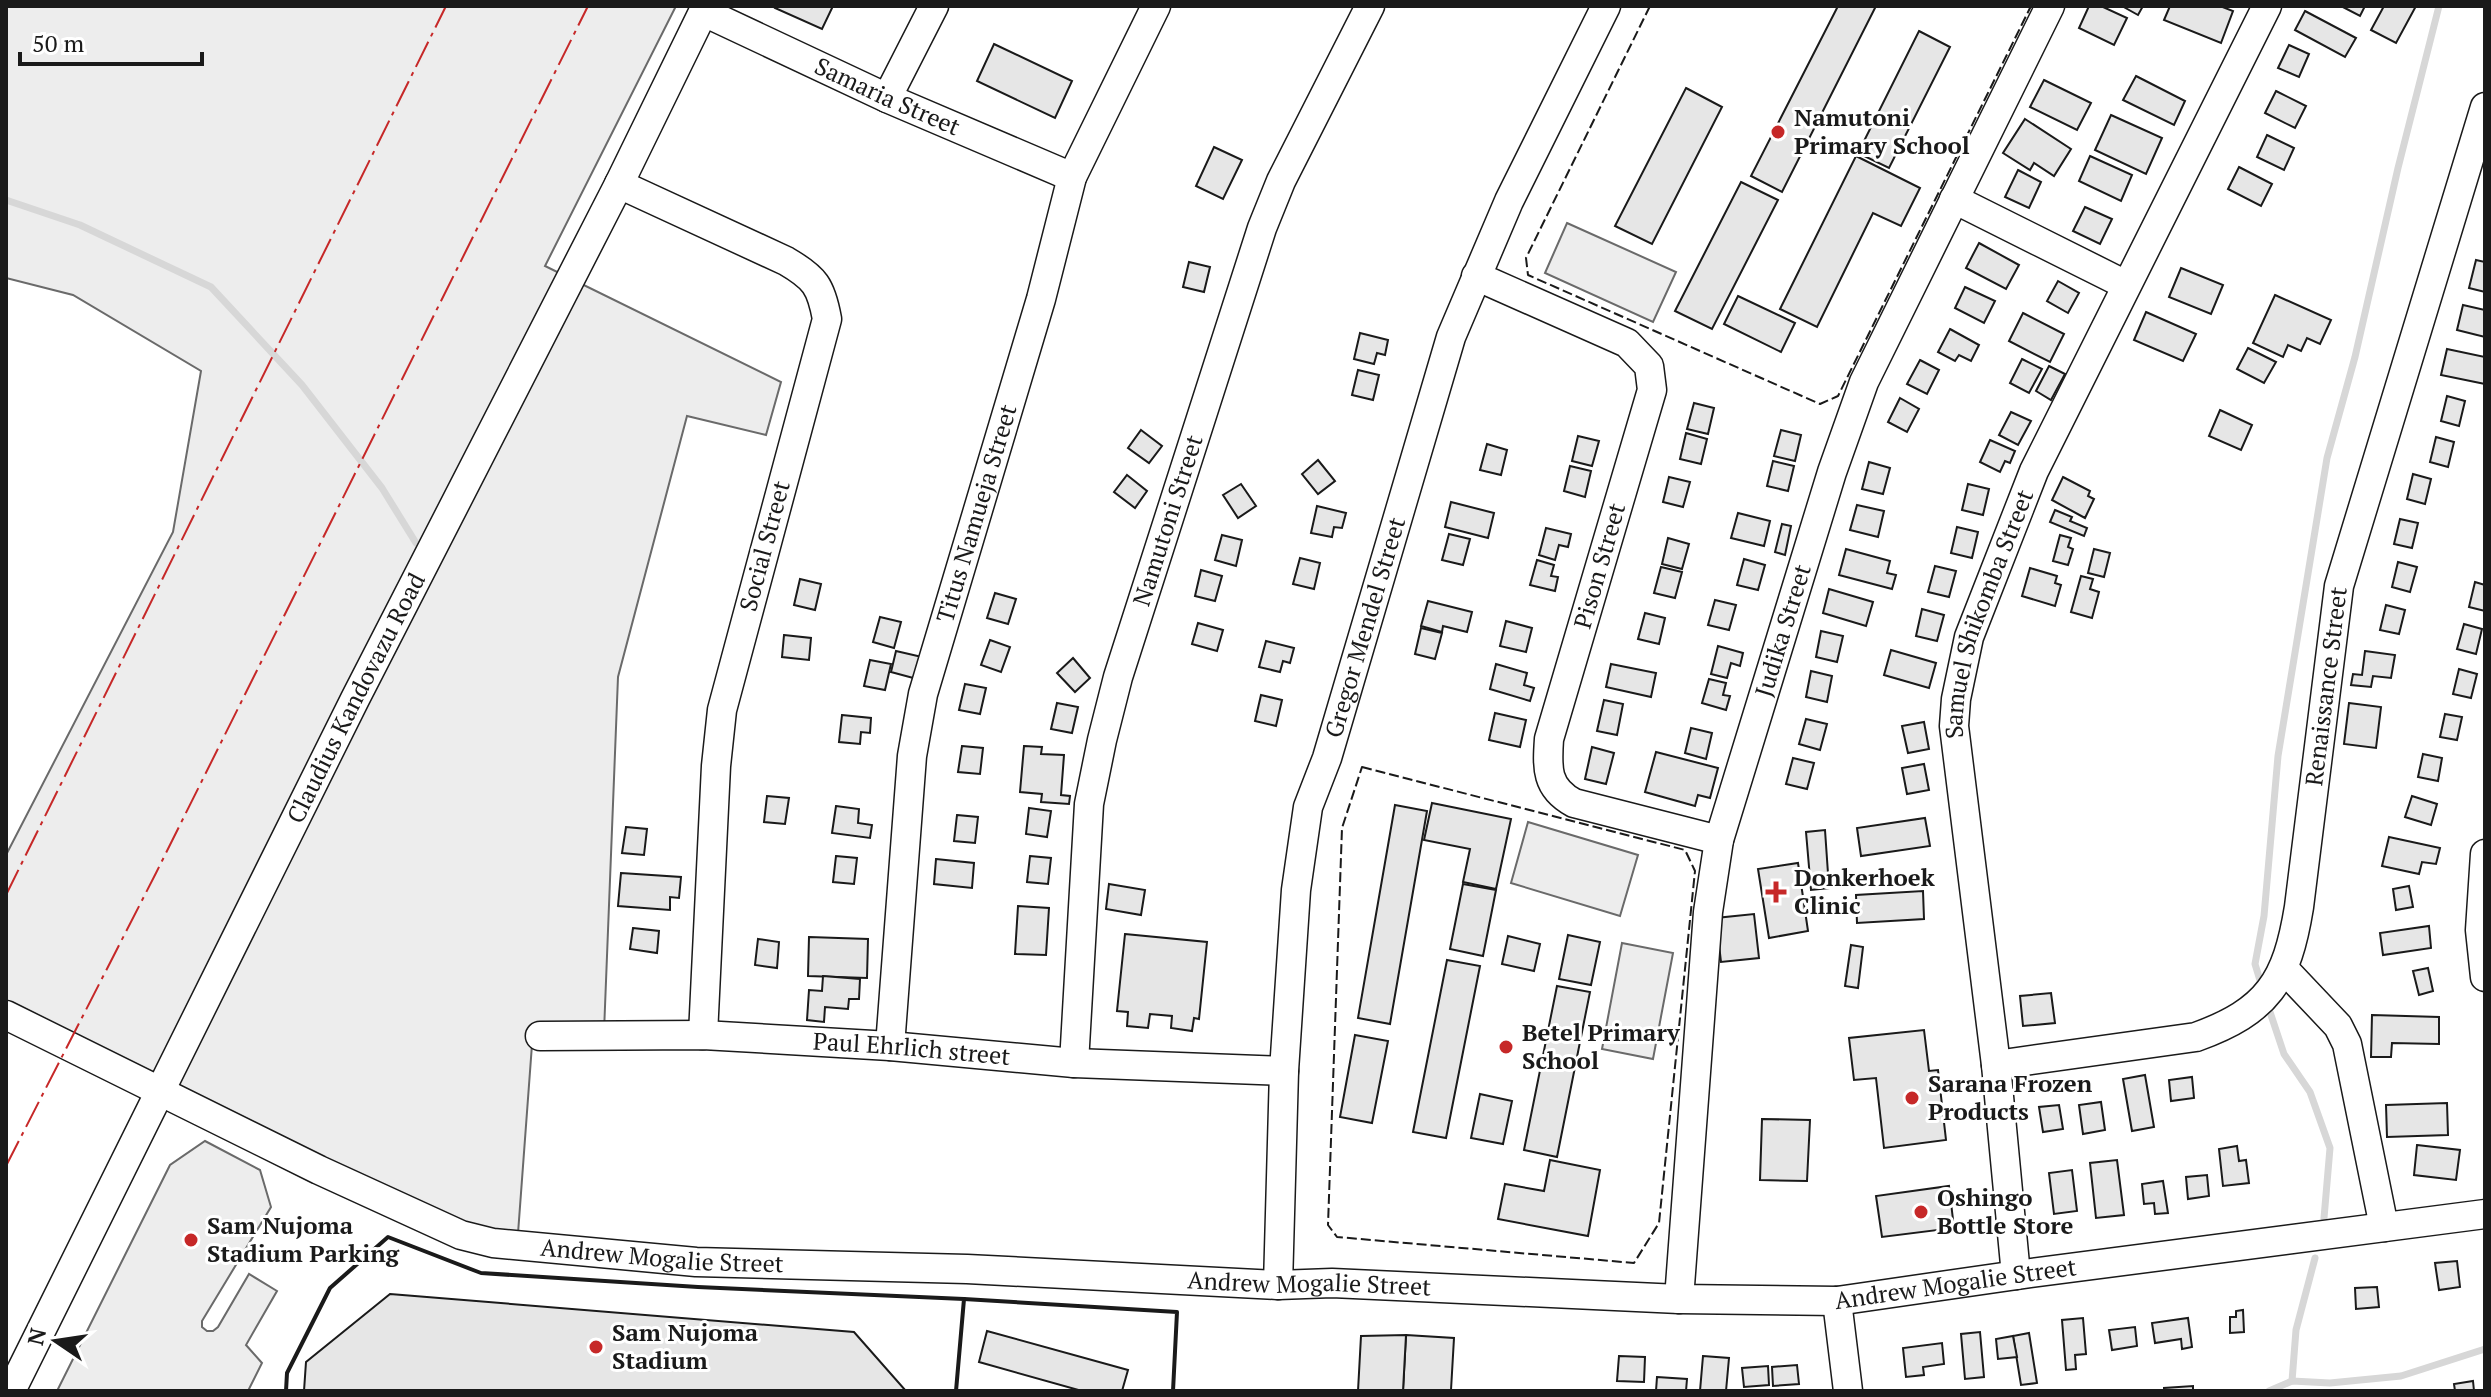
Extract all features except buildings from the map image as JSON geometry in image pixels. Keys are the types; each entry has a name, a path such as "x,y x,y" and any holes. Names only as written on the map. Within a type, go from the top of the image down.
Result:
{"street":[{"path":"887,98 934,6"},
{"name":"Titus Namueja Street","path":"890,1046 912,756 923,694 1035,320 1072,177 1156,6"},
{"name":"Namutoni Street","path":"1074,1063 1089,804 1118,677 1262,228 1281,181 1370,6"},
{"name":"Gregor Mendel Street","path":"1278,1285 1284,1071 1296,890 1308,807 1327,758 1446,352 1509,201 1606,6"},
{"name":"Judika Street","path":"1679,1299 1708,912 1719,840 1849,420 1874,358 2050,6"},
{"name":"Samuel Shikomba Street","path":"2016,1275 1996,1065 1954,726 1956,699 1969,637 2034,471 2267,6"},
{"name":"Samaria Street","path":"705,9 887,98 1072,177"},
{"name":"Claudius Kandovazu Road","path":"11,1391 355,699 619,184 705,9"},
{"name":"Renaissance Street","path":"1996,1065 2196,1037 2226,1026 2250,1010 2265,997 2284,969 2299,907 2339,586 2485,107"},
{"name":"Social Street","path":"619,184 786,261 805,273 822,293 827,319 722,710 716,766 703,1035"},
{"path":"1954,199 2126,285"},
{"name":"Pison Street","path":"1476,276 1627,343 1649,366 1653,379 1549,739 1551,781 1559,795 1574,803 1719,840"},
{"path":"2485,854 2480,930 2485,977"},
{"path":"2284,969 2338,1026 2347,1044 2384,1227"},
{"name":"Andrew Mogalie Street","path":"6,1015 319,1170 461,1235 493,1243 696,1262 967,1269 1278,1285 1332,1283 1679,1299 1837,1301 2485,1214"},
{"name":"Paul Ehrlich street","path":"540,1036 703,1035 890,1046 1074,1063 1284,1071"},
{"path":"1837,1301 1848,1391"}],"shaded area":[{"path":"6,6 676,6 545,266 781,382 766,435 687,416 618,677 604,1032 533,1031 517,1247 6,1015 6,855 173,532 201,371 73,295 6,278"},
{"path":"1567,223 1676,272 1653,322 1545,273"},
{"path":"1528,822 1638,855 1620,916 1511,883"},
{"path":"1622,943 1673,953 1653,1059 1602,1049"},
{"name":"Sam Nujoma Stadium Parking","path":"205,1141 260,1170 271,1207 202,1321 202,1327 207,1331 218,1327 249,1274 277,1291 246,1345 262,1363 248,1391 57,1391 170,1165"}],"waterway":[{"path":"2262,987 2255,964 2264,916 2278,756 2327,458 2355,357 2439,6"},
{"path":"6,200 80,225 211,287 302,385 382,488 416,543"},
{"path":"2267,1003 2284,1054 2310,1092 2330,1148 2324,1218"},
{"path":"2292,1381 2296,1330 2315,1258"},
{"path":"2269,1391 2292,1381 2330,1383 2401,1376 2485,1349"}],"fence":[{"path":"1650,6 1526,258 1528,275 1820,404 1838,396 2031,6"},
{"path":"1362,767 1685,850 1695,871 1659,1223 1634,1263 1337,1237 1328,1225 1342,828 1362,767"}],"wall":[{"path":"286,1391 287,1373 330,1288 388,1237 481,1273 964,1299 956,1391"},
{"path":"964,1299 1177,1312 1173,1391"}],"power":[{"path":"6,895 446,6"},
{"path":"6,1166 156,873 588,6"}],"place":[{"name":"Namutoni Primary School","path":"1778,132"},
{"name":"Donkerhoek Clinic","path":"1776,892"},
{"name":"Betel Primary School","path":"1506,1047"},
{"name":"Sarana Frozen Products","path":"1912,1098"},
{"name":"Oshingo Bottle Store","path":"1921,1212"},
{"name":"Sam Nujoma Stadium Parking","path":"191,1240"},
{"name":"Sam Nujoma Stadium","path":"596,1347"}]}
